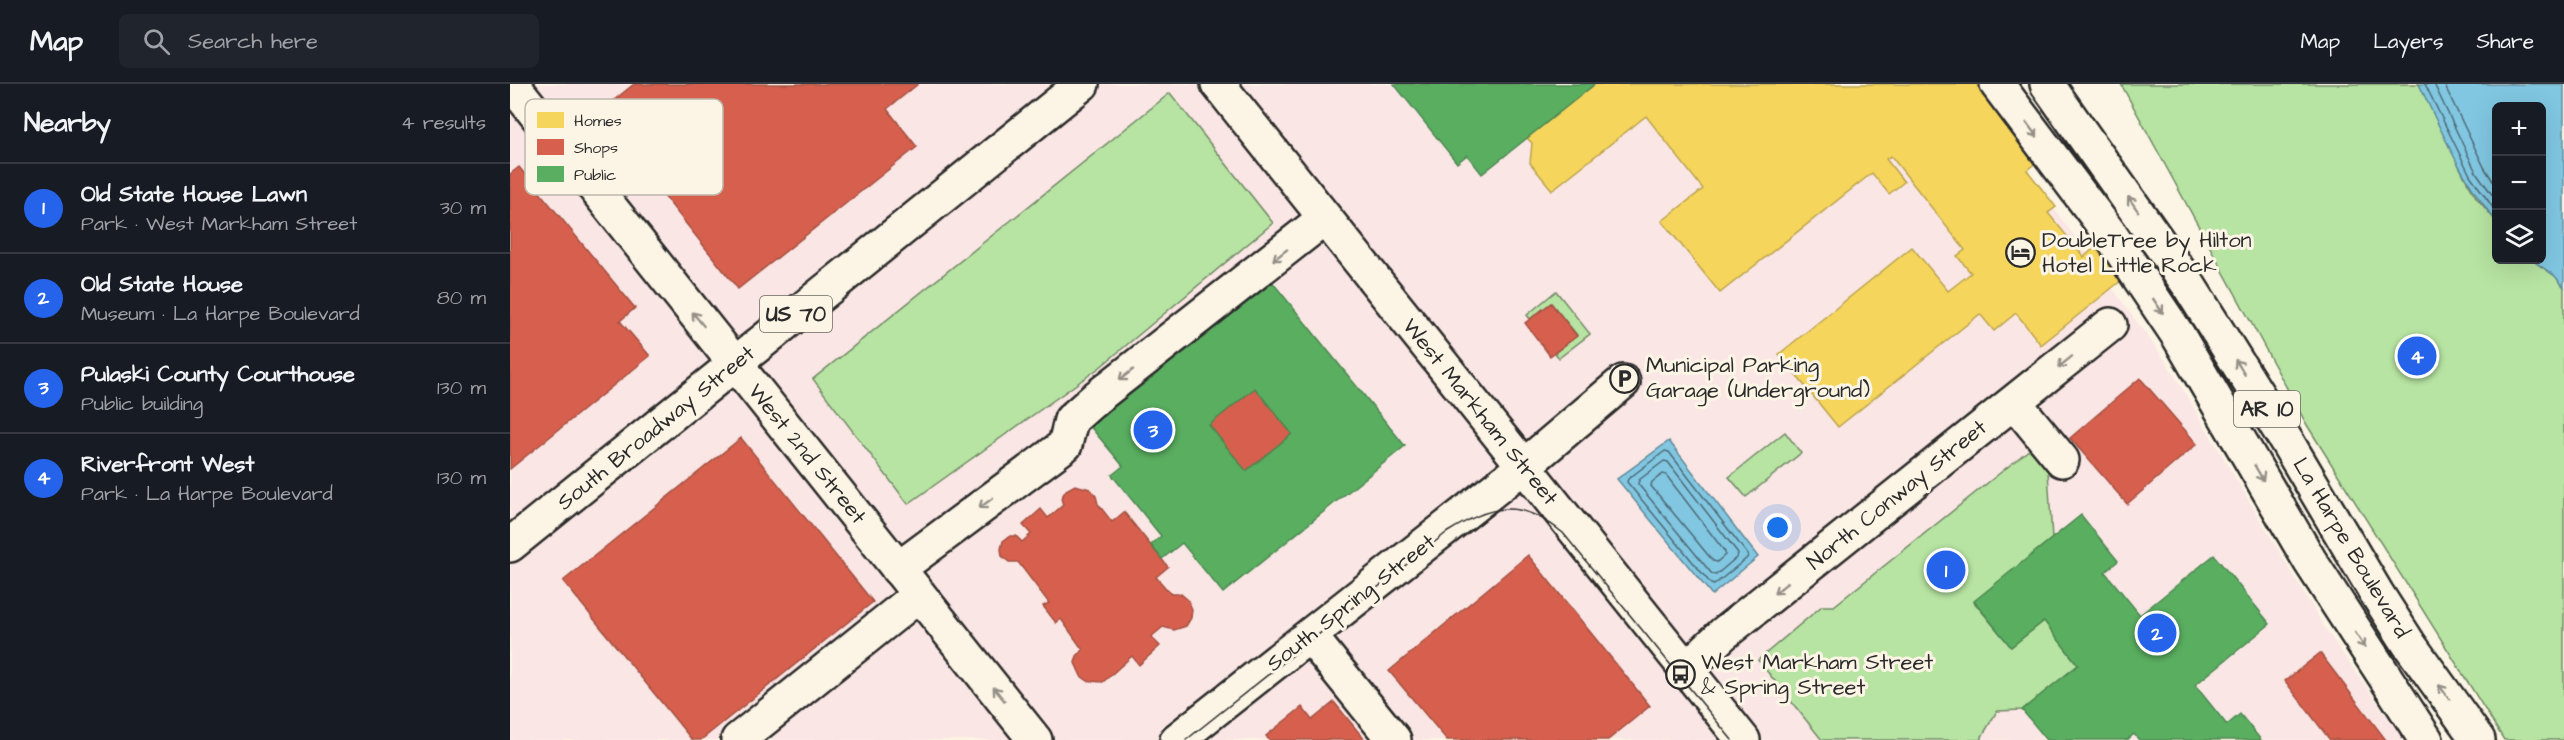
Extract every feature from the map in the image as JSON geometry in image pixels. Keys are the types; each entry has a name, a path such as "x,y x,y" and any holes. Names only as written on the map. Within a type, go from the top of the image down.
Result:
{"main road":[{"name":"South Broadway Street","path":"510,545 1082,84"},
{"name":"West Markham Street","path":"1218,84 1743,740"},
{"name":"La Harpe Boulevard","path":"1996,84 2110,234 2180,337 2316,570 2426,740"},
{"name":"La Harpe Boulevard","path":"2047,84 2188,284 2287,442 2398,628 2478,740"},
{"name":"West 2nd Street","path":"520,87 529,99"},
{"name":"West 2nd Street","path":"604,195 735,364 1035,740"},
{"path":"898,568 1065,445 1071,420 1097,397 1325,218"},
{"name":"North Conway Street","path":"1686,669 1724,634 2110,325"},
{"name":"South Spring Street","path":"1177,740 1524,466 1623,382"},
{"path":"2015,403 2062,460"},
{"path":"738,740 920,595"},
{"path":"1310,636 1394,740"}],"shaded area":[{"path":"510,84 1963,84 2167,363 2326,630 2404,740 510,740"}],"green space":[{"path":"2121,84 2419,84 2465,178 2476,197 2492,216 2492,264 2538,264 2555,276 2564,287 2564,740 2504,740 2307,425"},
{"path":"1170,93 1273,223 1099,368 908,504 813,379"},
{"path":"1556,291 1590,334 1559,358 1555,353 1577,335 1551,303 1530,319 1527,315"},
{"path":"1785,432 1801,453 1746,497 1729,477"},
{"path":"2030,449 2048,471 2052,539 1974,602 2011,647 2044,621 2078,665 2022,710 1997,711 1980,740 1822,740 1758,660 1822,606 1834,606"}],"water":[{"path":"2419,84 2564,84 2564,287 2555,276 2538,264 2546,264 2546,102 2492,102 2492,216 2473,189"},
{"path":"1669,441 1758,557 1712,595 1617,479"}],"building: Homes":[{"name":"DoubleTree by Hilton Hotel Little Rock","path":"1595,84 1976,84 2038,161 2027,170 2056,207 2048,213 2084,257 2095,247 2122,280 2041,345 2016,313 1994,331 1980,314 1838,427 1779,354 1912,247 1948,291 1971,273 1957,256 1965,250 1891,156 1886,159 1904,182 1889,194 1872,173 1720,293 1662,221 1703,189 1646,116 1552,190 1530,163 1532,143 1527,138"}],"building: Shops":[{"path":"634,84 918,84 887,109 917,147 738,289 663,195 723,195 723,99 615,99"},
{"path":"519,167 525,174 525,195 542,195 635,308 620,321 650,356 510,469 510,174"},
{"path":"1551,303 1577,336 1550,356 1525,323"},
{"path":"2140,378 2197,444 2127,504 2070,438"},
{"path":"1255,388 1292,434 1246,471 1209,425"},
{"path":"741,438 873,602 701,740 692,740 563,581"},
{"path":"1075,485 1090,489 1112,522 1124,512 1168,567 1156,577 1171,594 1181,594 1188,600 1192,609 1191,618 1186,626 1174,630 1163,627 1151,637 1160,646 1139,665 1132,656 1103,682 1088,681 1081,676 1075,663 1077,656 1083,650 1061,619 1056,623 1043,606 1049,603 1018,562 1009,562 1002,556 1001,549 1003,541 1010,536 1016,536 1022,542 1031,534 1023,525 1041,509 1048,518 1063,505 1061,498 1066,490"},
{"path":"1528,555 1650,706 1608,740 1447,740 1389,671"},
{"path":"2320,653 2386,740 2330,740 2285,681"},
{"path":"1334,702 1365,740 1269,740 1266,736 1302,707 1312,720"}],"building: Public":[{"path":"1394,84 1595,84 1482,174 1467,155 1457,163"},
{"path":"1265,273 1405,446 1223,593 1182,543 1162,559 1151,545 1161,536 1112,475 1123,466 1084,419","holes":["1255,388 1292,434 1246,471 1209,425"]},
{"path":"2081,515 2118,561 2105,572 2140,615 2214,555 2270,624 2195,685 2227,725 2240,714 2261,740 2139,740 2134,734 2127,740 2047,740 2022,710 2078,665 2044,621 2011,647 1974,601"}],"tram line":[{"path":"1186,740 1446,533 1477,516 1505,509 1532,514 1563,533 1732,740"}],"place":[{"name":"DoubleTree by Hilton Hotel Little Rock","path":"2021,253"},
{"name":"Riverfront West","path":"2417,356"},
{"name":"Municipal Parking Garage (Underground)","path":"1625,378"},
{"name":"Pulaski County Courthouse","path":"1153,430"},
{"name":"Old State House Lawn","path":"1946,570"},
{"name":"Old State House","path":"2157,633"},
{"name":"West Markham Street & Spring Street","path":"1680,675"}]}
